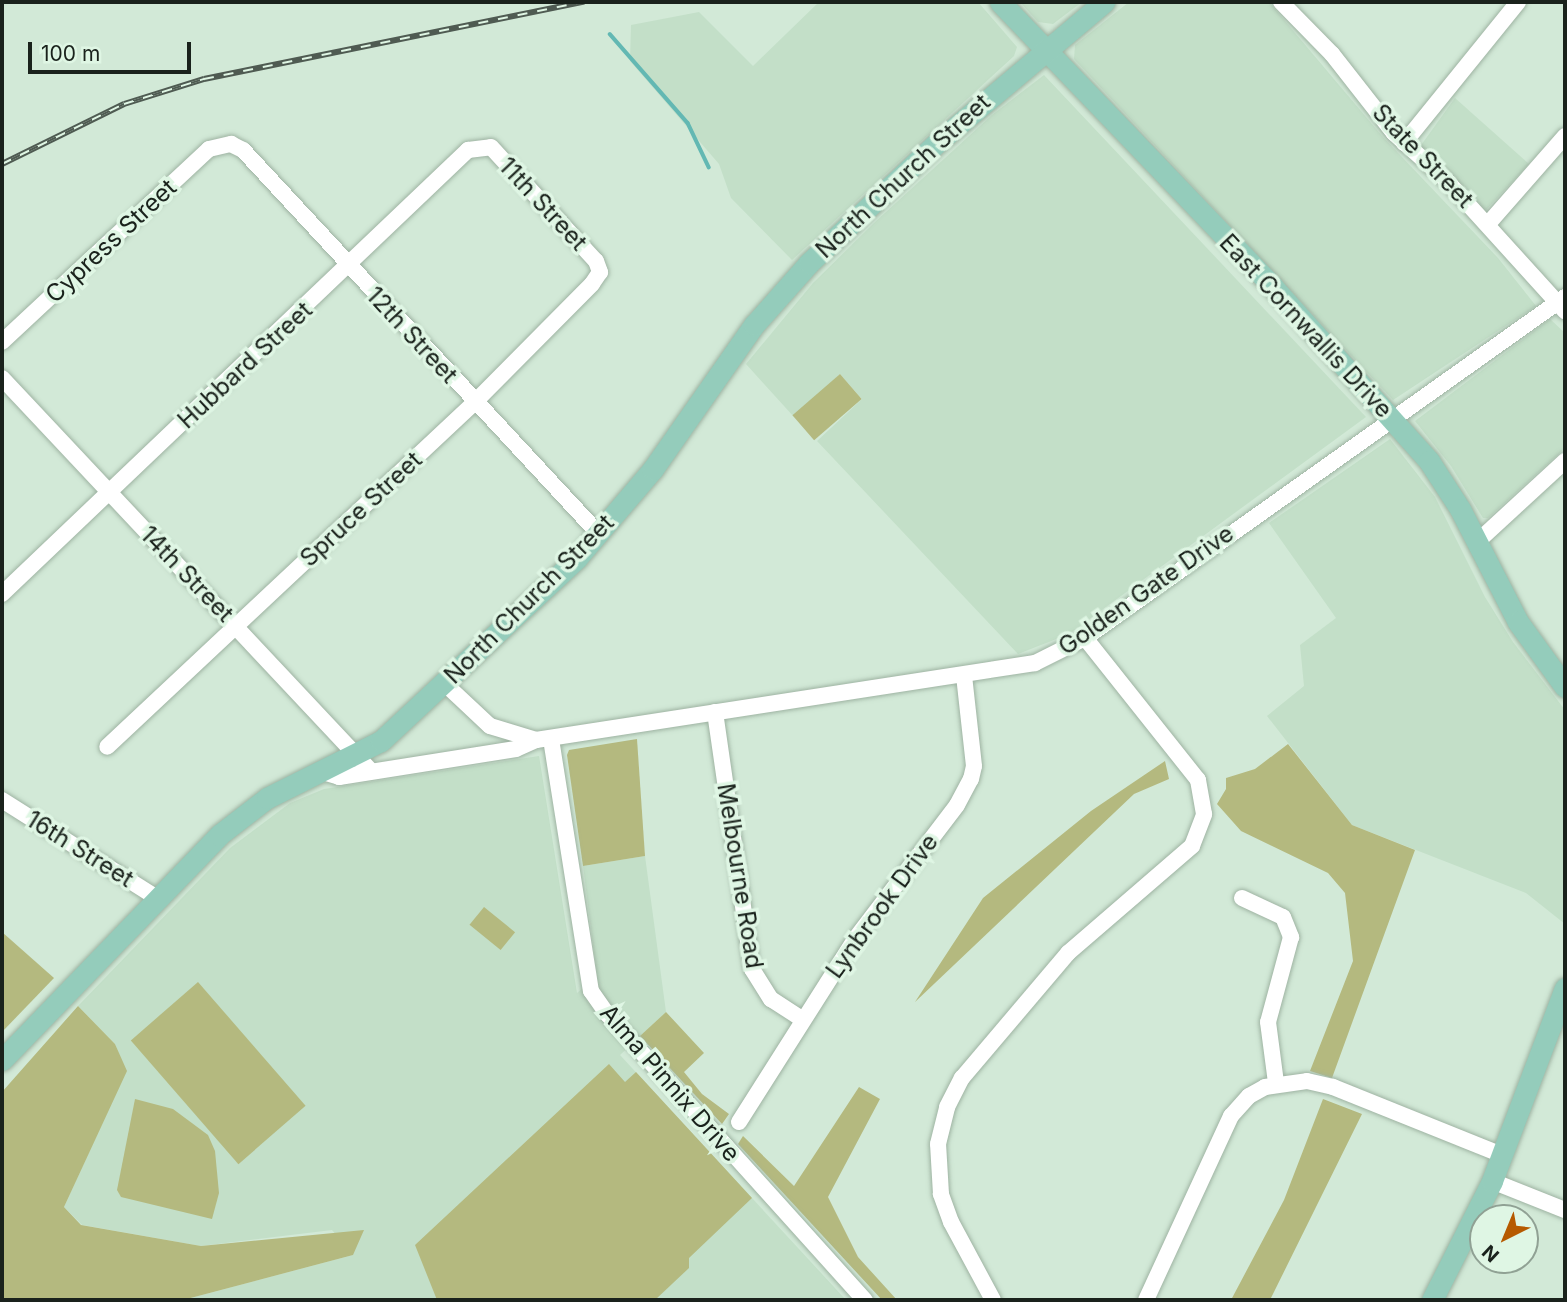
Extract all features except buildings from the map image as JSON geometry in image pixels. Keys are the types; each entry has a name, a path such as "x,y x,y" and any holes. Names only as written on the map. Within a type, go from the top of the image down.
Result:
{"main road":[{"name":"East Cornwallis Drive","path":"1000,2 1391,417 1450,490 1518,622 1565,687"},
{"name":"North Church Street","path":"2,1060 219,835 259,803 323,772 364,763 381,741 599,534 653,469 754,325 809,263 1045,49 1104,2"},
{"path":"1432,1300 1492,1181 1565,988"}],"street":[{"name":"State Street","path":"1281,2 1332,54 1404,144 1488,224 1563,303"},
{"path":"1404,144 1518,2"},
{"path":"1488,224 1565,136"},
{"name":"12th Street","path":"222,144 243,150 349,268 599,534"},
{"name":"Cypress Street","path":"2,342 209,149 222,144"},
{"name":"Hubbard Street","path":"2,594 349,268 468,150 491,148"},
{"name":"11th Street","path":"491,148 596,261"},
{"name":"Spruce Street","path":"107,747 475,402 592,284 600,272 596,261"},
{"name":"Golden Gate Drive","path":"364,763 516,749 544,739 1035,663 1085,638 1391,417 1563,303"},
{"name":"14th Street","path":"2,378 364,763"},
{"path":"1476,543 1565,461"},
{"path":"993,1300 951,1222 941,1194 938,1144 947,1107 962,1078 1068,953 1192,846 1204,814 1198,780 1085,638"},
{"name":"Lynbrook Drive","path":"739,1122 802,1019 971,779 974,766 964,676"},
{"name":"Golden Gate Drive","path":"444,683 490,726 544,739"},
{"name":"Melbourne Road","path":"715,712 752,969 771,999 802,1019"},
{"name":"Alma Pinnix Drive","path":"544,739 591,991 608,1015 865,1300"},
{"name":"16th Street","path":"2,800 157,898"},
{"path":"1242,898 1283,917 1291,937 1268,1022 1276,1083"},
{"path":"1146,1300 1231,1116 1249,1096 1276,1083 1307,1081 1333,1087 1502,1155"},
{"path":"1492,1181 1565,1210"}],"shaded area":[{"path":"819,2 978,2 1017,47 1014,56 792,260 731,198 719,164 630,61 631,25 699,12 753,66"},
{"path":"1020,2 1082,2 1053,24 1038,22"},
{"path":"1129,2 1269,2 1382,136 1498,258 1536,306 1393,400 1074,59 1075,45"},
{"path":"1044,75 1366,417 1069,634 1018,654 817,441 862,399 840,374 794,417 746,364 813,283 874,223 992,115"},
{"path":"1455,98 1529,164 1484,212 1419,148"},
{"path":"1550,319 1565,333 1565,448 1488,518 1483,518 1451,466 1415,421"},
{"path":"1390,439 1435,497 1485,597 1513,642 1565,710 1565,924 1526,893 1352,825 1267,716 1304,686 1300,645 1336,618 1269,523"},
{"path":"539,756 577,993 597,976 583,866 645,856 666,1012 620,1055 846,1300 183,1300 353,1255 332,1230 201,1246 82,1225 64,1207 126,1071 115,1044 78,1006 230,848 290,803 324,789"}],"green space":[{"path":"840,374 862,399 814,440 792,415"},
{"path":"637,739 645,856 583,866 567,755 569,750"},
{"path":"1288,744 1352,825 1415,850 1332,1078 1310,1071 1353,961 1345,893 1328,873 1241,831 1217,804 1226,789 1226,778 1255,769"},
{"path":"1165,761 1169,779 1134,794 915,1002 983,898 1091,811"},
{"path":"484,907 515,932 501,950 470,925"},
{"path":"2,932 54,978 2,1032"},
{"path":"198,982 306,1106 238,1164 131,1040"},
{"path":"78,1006 115,1044 127,1071 64,1207 81,1225 201,1246 364,1230 353,1255 183,1300 2,1300 2,1092"},
{"path":"666,1012 704,1053 684,1072 702,1094 729,1114 722,1124 640,1036"},
{"path":"609,1064 625,1082 636,1072 752,1198 689,1258 689,1268 655,1300 437,1300 415,1245"},
{"path":"859,1087 880,1099 828,1197 858,1257 897,1300 882,1300 738,1144 743,1136 794,1186"},
{"path":"135,1099 173,1109 208,1135 215,1151 219,1193 212,1219 121,1197 117,1190"},
{"path":"1323,1099 1362,1114 1270,1300 1231,1300 1284,1200"}],"waterway":[{"path":"610,34 688,123 709,167"}],"railway":[{"path":"2,164 124,104 204,79 584,2"}]}
